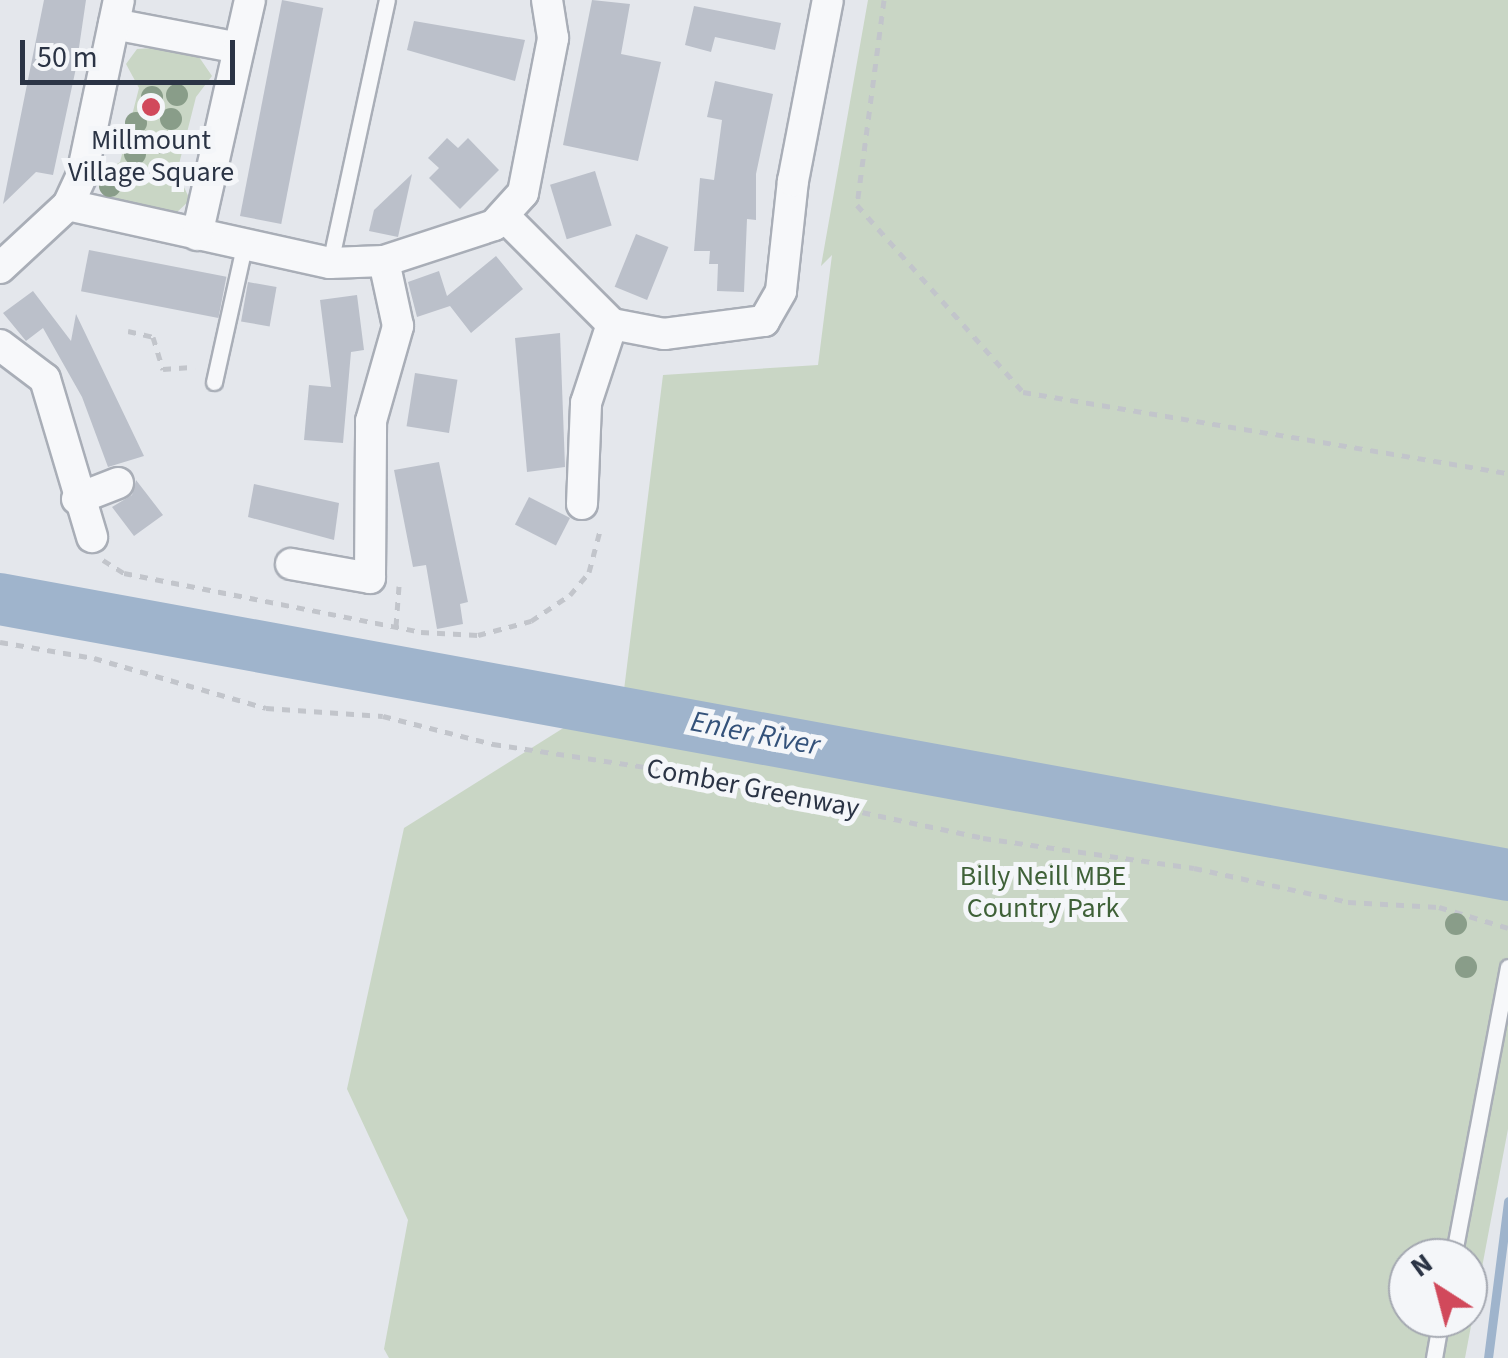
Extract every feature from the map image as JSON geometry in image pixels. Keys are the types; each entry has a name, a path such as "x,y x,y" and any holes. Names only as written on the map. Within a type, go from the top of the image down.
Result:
{"street":[{"path":"197,234 250,0"},
{"path":"68,204 244,247 330,263 384,261 506,218 523,193 550,60 547,0"},
{"path":"506,218 612,324 664,334 750,326 776,308 825,1"},
{"path":"1,265 68,204 88,154 116,12 239,48"},
{"path":"291,564 385,580 372,421 398,326 384,261"},
{"path":"582,504 586,403 612,324"},
{"path":"0,345 45,379 92,537"},
{"path":"78,498 118,483"}],"lane":[{"path":"330,263 387,0"},
{"path":"214,374 244,247"},
{"path":"1457,1238 1508,967"}],"path":[{"path":"884,0 857,205 1023,392 1508,472"},
{"path":"128,331 153,337 162,369 214,374"},
{"path":"385,580 396,626"},
{"name":"Comber Greenway","path":"0,642 94,658 266,708 382,716 493,744 659,768 1098,860 1194,868 1348,902 1439,907 1508,928"}],"green space":[{"name":"Billy Neill MBE Country Park","path":"868,0 1508,0 1508,1129 1488,1238 1388,1238 1388,1338 1469,1338 1465,1358 389,1358 384,1349 408,1220 347,1089 404,828 624,690 663,375 818,365 832,255 821,266"},
{"path":"153,48 199,57 212,76 196,97 177,172 190,200 175,214 121,203 101,186 103,173 120,162 139,88 126,64 137,49"}],"building":[{"path":"44,0 86,0 76,68 53,175 36,172 3,204"},
{"path":"282,0 323,8 281,224 240,216"},
{"path":"592,0 630,4 621,54 661,62 638,161 563,145"},
{"path":"694,6 781,23 775,50 715,37 711,52 685,45"},
{"path":"414,21 525,40 515,81 407,50"},
{"path":"715,81 773,94 756,174 756,220 747,219 744,292 717,291 718,264 709,264 710,251 694,251 700,178 714,180 722,120 707,117"},
{"path":"447,138 458,148 468,138 499,170 460,209 429,178 439,168 428,158"},
{"path":"595,171 612,226 567,239 550,185"},
{"path":"412,174 398,237 369,231 374,210"},
{"path":"636,234 668,247 647,300 615,287"},
{"path":"89,250 226,277 218,318 81,291"},
{"path":"496,256 523,289 471,333 450,306 417,317 408,282 439,271 447,296"},
{"path":"248,282 277,287 270,326 241,321"},
{"path":"33,291 71,341 76,314 144,456 108,467 82,397 43,328 26,341 3,313"},
{"path":"357,295 364,350 351,352 343,443 304,440 309,385 331,387 320,300"},
{"path":"560,333 565,467 527,472 515,338"},
{"path":"415,373 457,380 449,433 407,426"},
{"path":"439,462 468,602 460,604 463,624 437,629 426,565 413,567 394,470"},
{"path":"136,480 163,515 134,536 112,507 132,495"},
{"path":"254,484 339,503 334,540 248,517"},
{"path":"529,497 570,518 556,546 515,525"}],"waterway":[{"name":"Enler River","path":"0,599 1508,875"},
{"path":"1488,1358 1508,1201"}],"place":[{"name":"Millmount Village Square","path":"151,107"}]}
